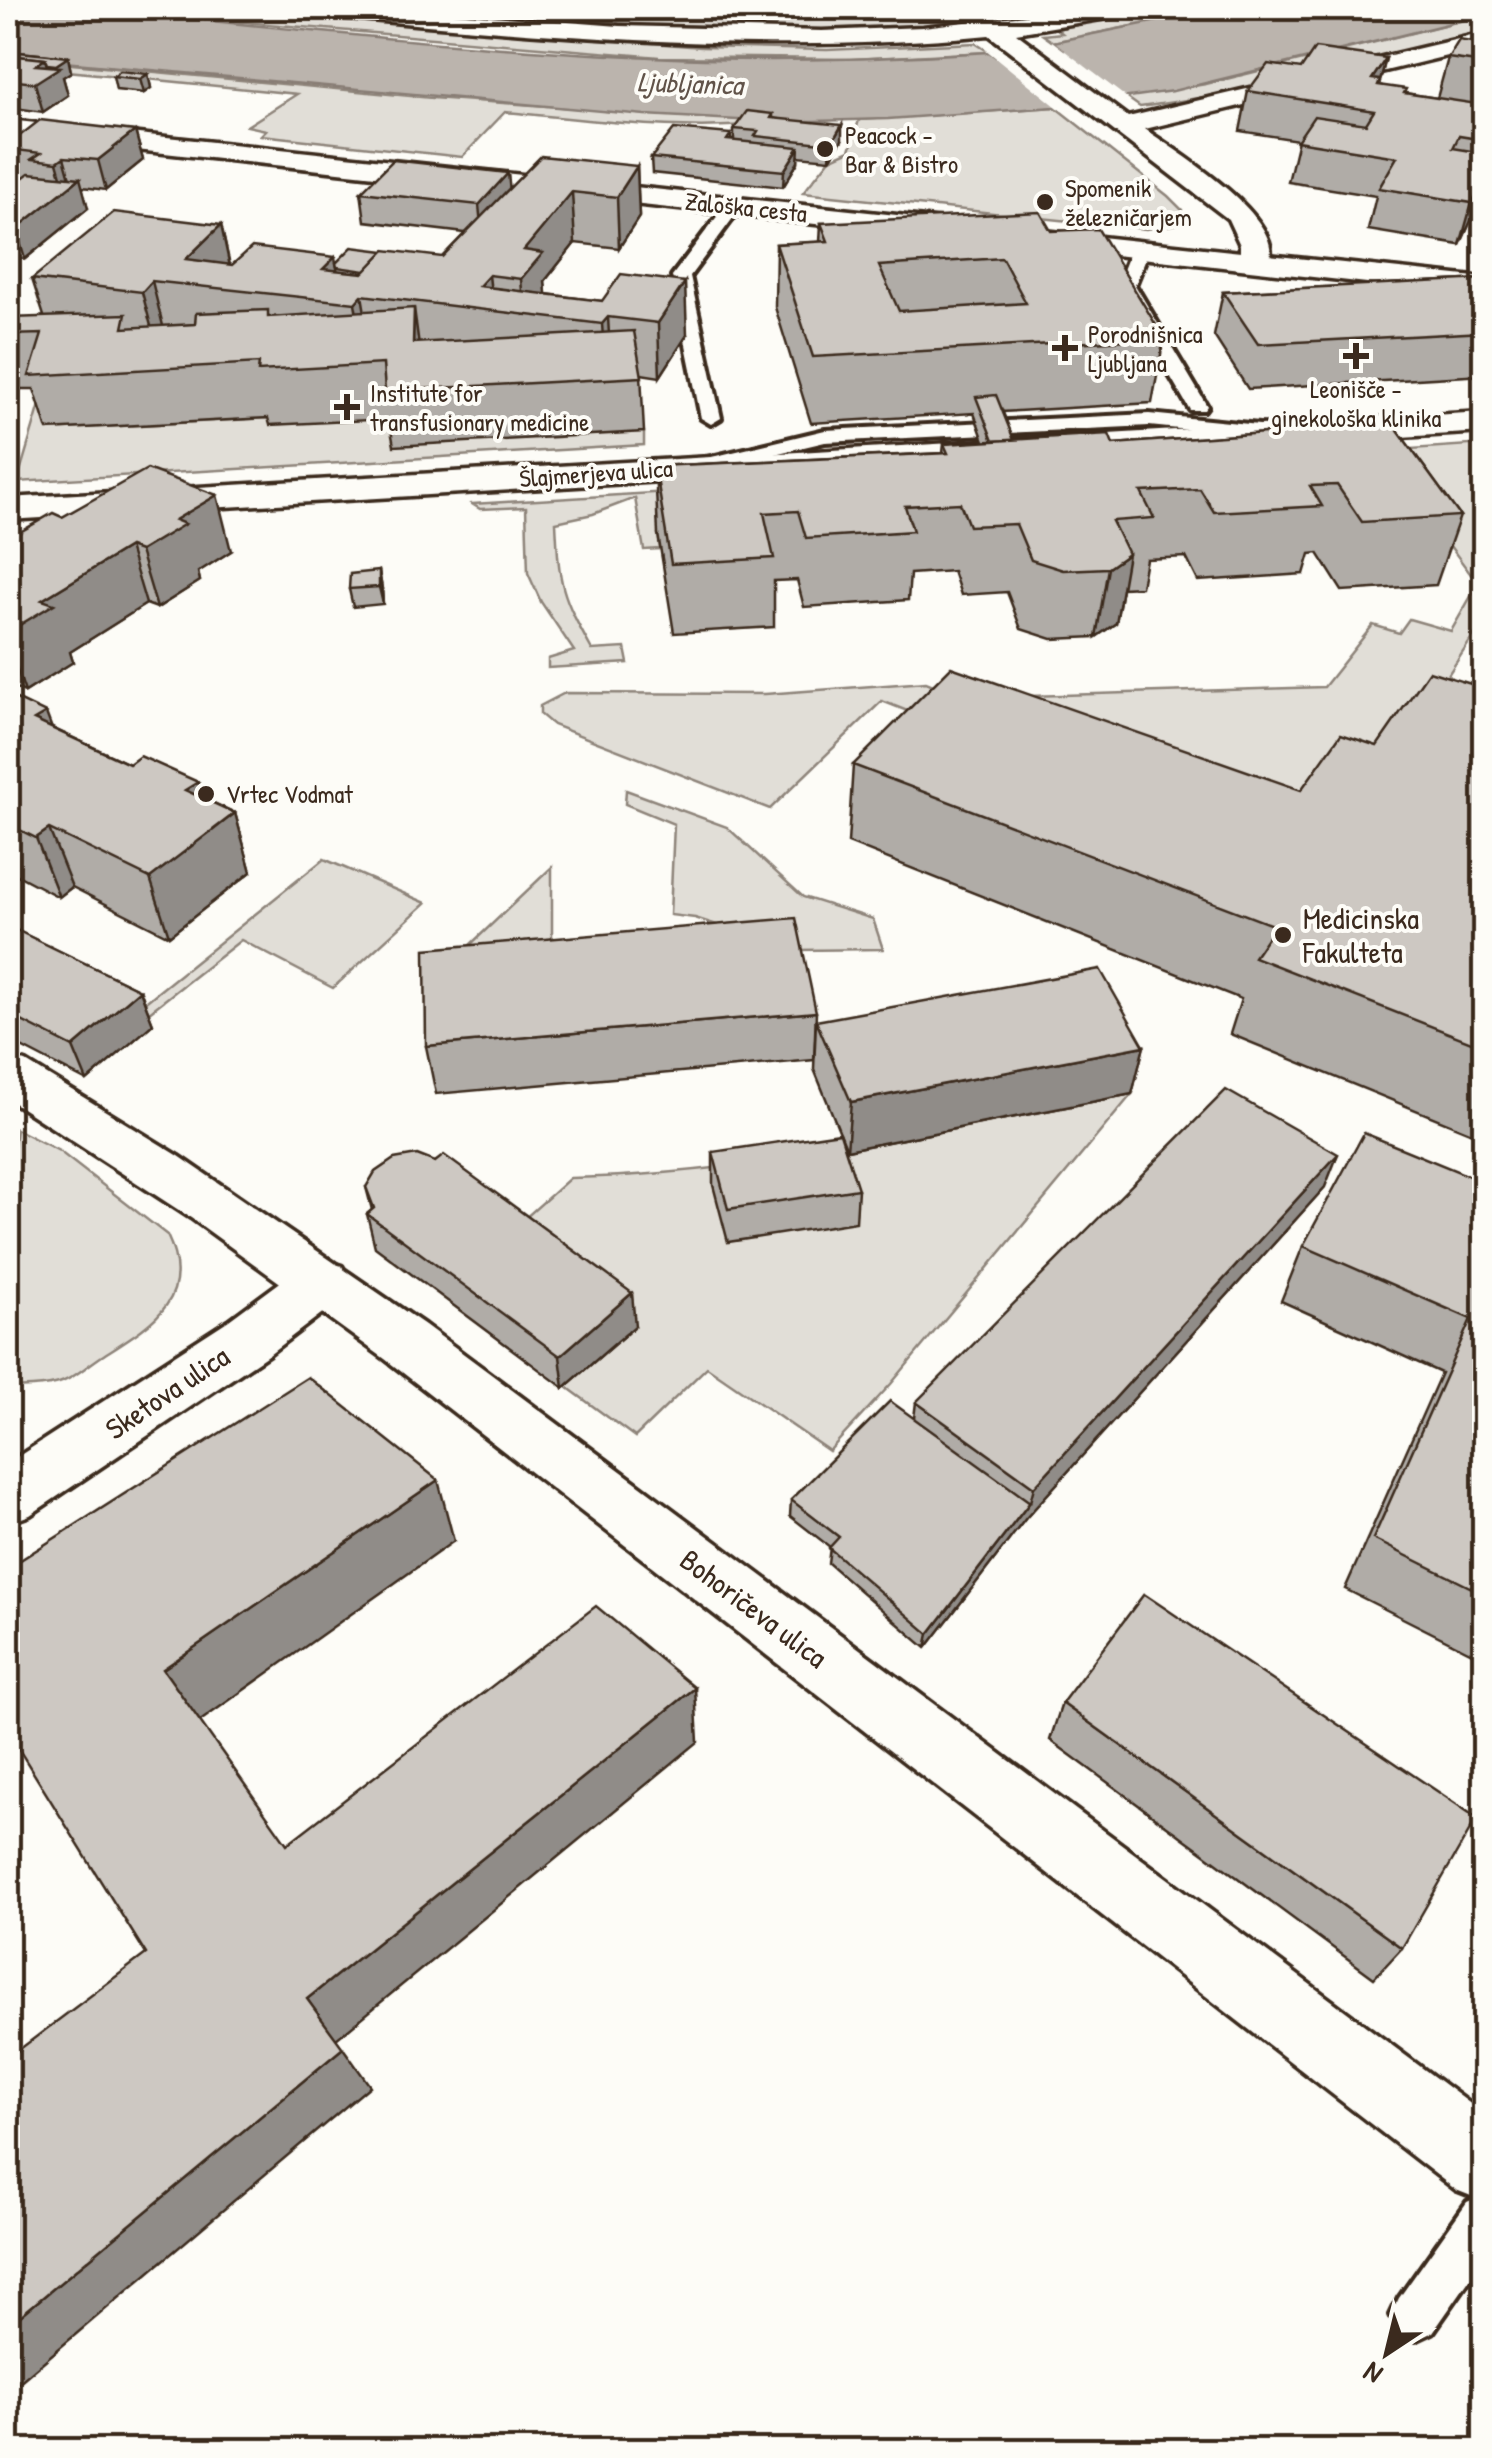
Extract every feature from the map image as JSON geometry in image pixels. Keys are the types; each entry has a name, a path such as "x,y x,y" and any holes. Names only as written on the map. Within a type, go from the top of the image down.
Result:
{"street":[{"path":"315,8 722,40 843,40 1008,38 1125,8"},
{"path":"1008,38 1240,214 1255,245 1255,262"},
{"path":"1114,118 1484,40"},
{"name":"Zaloška cesta","path":"8,128 966,231"},
{"path":"1005,235 1484,287"},
{"name":"Šlajmerjeva ulica","path":"8,509 1484,422"},
{"name":"Bohoričeva ulica","path":"8,1075 68,1110 322,1282 1484,2162"},
{"name":"Sketova ulica","path":"8,1496 233,1348 322,1282"}],"lane":[{"path":"711,418 681,276 734,206"},
{"path":"1140,250 1126,285 1197,406"},
{"path":"1416,2316 1484,2219"}],"shaded area":[{"path":"76,8 221,8 702,47 827,50 975,43 989,52 851,59 659,57"},
{"path":"527,8 992,8 997,20 830,33 667,27 526,15"},
{"path":"1155,8 1222,8 1053,42 1043,35 1062,33 1057,29"},
{"path":"1484,15 1484,31 1270,84 1140,107 1126,97 1206,84"},
{"path":"8,58 432,98 777,122 676,126 505,112 462,157 261,135 266,130 247,126 297,94 8,65"},
{"path":"1055,107 1168,196 1182,210 1179,224 1146,229 803,193 830,159 850,150 859,120"},
{"path":"45,388 48,430 271,418 392,419 644,432 644,445 17,482"},
{"path":"1484,444 1484,620 1351,823 948,727 882,701 770,809 553,725 540,714 540,706 565,693 765,694 926,682 966,698 1324,687 1373,625 1399,633 1409,619 1451,631 1478,584 1380,451"},
{"path":"929,476 658,534 660,549 644,550 635,498 593,514 556,522 564,589 582,631 592,650 625,648 628,663 548,668 548,659 574,651 541,602 528,573 526,507 480,509 472,504"},
{"path":"626,790 727,827 803,897 873,919 883,949 796,950 695,918 670,915 674,824 625,804"},
{"path":"324,859 426,903 333,988 241,940 148,1013 138,1008"},
{"path":"552,867 552,955 449,965"},
{"path":"1132,1094 891,1384 829,1451 707,1367 635,1437 440,1294 570,1178 641,1175 782,1159"},
{"path":"16,1129 59,1151 167,1235 177,1277 173,1294 152,1321 79,1372 49,1385 8,1388 8,1200"}],"water":[{"name":"Ljubljanica","path":"8,8 76,8 547,51 777,60 989,52 997,58 1062,49 1053,42 1222,8 1484,8 1484,15 1173,91 1055,107 777,122 645,115 8,57"}],"pier":[{"path":"1052,41 1131,101 1062,111 985,49 998,53 1050,46"}],"building":[{"path":"1459,40 1484,44 1484,63 1448,58"},
{"path":"1315,48 1386,58 1372,79 1380,80 1378,85 1406,89 1404,93 1484,105 1484,140 1459,136 1453,148 1484,153 1484,178 1472,203 1379,188 1397,157 1297,141 1314,116 1366,124 1374,111 1248,91 1268,64 1301,69"},
{"path":"8,51 68,57 56,65 47,64 45,59 8,55"},
{"path":"8,55 45,59 36,65 60,67 35,83 8,80"},
{"path":"120,71 148,74 140,79 113,76"},
{"path":"747,111 773,114 771,118 842,125 831,144 755,136 758,131 734,129"},
{"path":"40,120 135,131 98,160 32,159 41,153 8,149"},
{"path":"674,129 731,134 727,140 799,147 784,171 651,158"},
{"path":"541,156 637,166 617,197 572,192 524,250 543,253 521,279 489,275 479,286 602,301 621,274 685,282 658,323 608,317 602,324 362,295 355,303 152,281 142,292 32,279 114,212 221,225 186,259 232,265 252,247 335,257 323,269 363,273 385,250 442,257"},
{"path":"393,160 508,173 479,205 361,192"},
{"path":"29,173 80,178 16,229 8,228 8,189"},
{"path":"1040,212 1051,231 1098,229 1164,338 813,357 776,244 828,241 821,223","holes":["1002,258 1026,303 899,311 879,266"]},
{"path":"352,247 384,251 365,271 337,267 336,263"},
{"path":"1484,279 1484,332 1258,344 1223,292"},
{"path":"414,308 413,343 634,331 642,377 385,391 383,364 258,371 259,363 29,376 42,334 8,335 10,318 126,314 123,328 195,324 196,313 268,310 268,317"},
{"path":"996,395 1014,440 993,441 976,397"},
{"path":"1393,424 1460,516 1362,522 1337,485 1310,486 1322,506 1214,512 1200,489 1141,492 1154,518 1112,521 1128,554 1108,568 1063,570 1031,560 1016,524 969,526 960,503 905,506 913,531 806,538 798,511 764,513 774,558 671,564 655,466 948,453 944,444 1109,434 1113,444"},
{"path":"147,469 217,495 175,520 185,524 140,551 129,547 42,600 54,604 8,632 8,539 53,513 62,517"},
{"path":"379,571 379,587 349,589 350,574"},
{"path":"951,667 1301,790 1341,734 1377,746 1429,671 1484,688 1484,1047 1254,957 1275,926 853,765"},
{"path":"8,695 46,713 34,720 129,764 140,756 198,782 185,790 235,813 150,878 49,829 36,838 8,824"},
{"path":"796,918 816,1012 426,1046 425,949"},
{"path":"8,926 140,990 73,1047 8,1014"},
{"path":"1100,969 1144,1046 851,1102 816,1021"},
{"path":"1226,1090 1338,1154 1034,1487 916,1402"},
{"path":"840,1133 858,1189 728,1209 713,1152"},
{"path":"1364,1133 1484,1182 1484,1594 1373,1539 1471,1319 1303,1246"},
{"path":"417,1155 435,1162 444,1155 632,1293 560,1356 367,1214 374,1208 366,1187 375,1172 394,1159"},
{"path":"308,1377 438,1480 163,1669 287,1844 596,1606 695,1688 307,1999 343,2048 8,2326 8,2058 146,1954 8,1732 8,1568"},
{"path":"890,1401 1030,1502 929,1634 829,1548 839,1537 791,1500"},
{"path":"1144,1594 1477,1818 1402,1948 1062,1703"}],"place":[{"name":"Peacock - Bar & Bistro","path":"825,149"},
{"name":"Spomenik železničarjem","path":"1045,202"},
{"name":"Porodnišnica Ljubljana","path":"1065,348"},
{"name":"Leonišče - ginekološka klinika","path":"1356,356"},
{"name":"Institute for transfusionary medicine","path":"347,407"},
{"name":"Vrtec Vodmat","path":"206,794"},
{"name":"Medicinska Fakulteta","path":"1283,935"}]}
